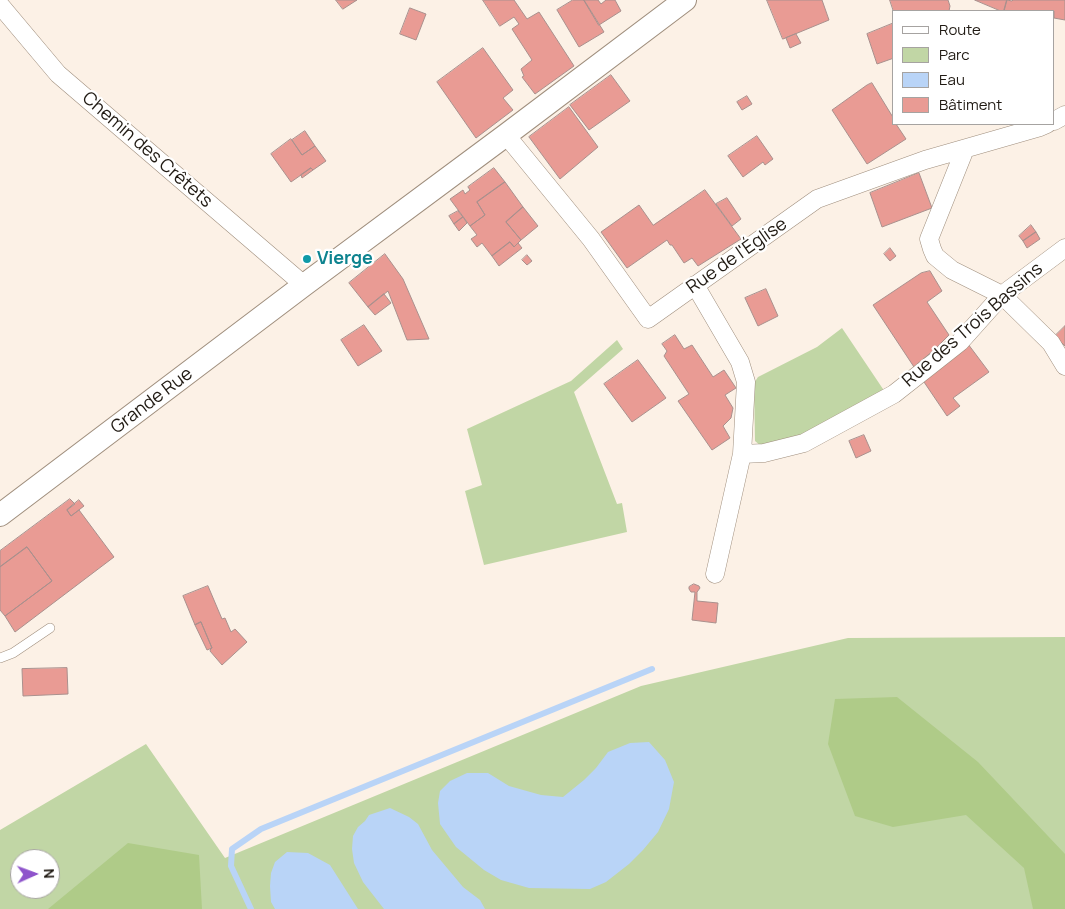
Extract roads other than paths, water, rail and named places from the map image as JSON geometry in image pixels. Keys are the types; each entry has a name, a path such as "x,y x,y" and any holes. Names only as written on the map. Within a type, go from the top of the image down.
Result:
{"street":[{"name":"Grande Rue","path":"0,516 304,285 685,0"},
{"name":"Chemin des Crêtets","path":"0,5 58,74 304,285"},
{"name":"Rue de l'Église","path":"506,135 591,240 648,319 817,199 925,160 965,150 1045,125"},
{"path":"965,150 929,240 935,256 952,270 1002,295 1051,343 1065,366"},
{"name":"Rue des Trois Bassins","path":"742,454 764,453 804,443 894,394 960,342 1002,295 1065,248"},
{"path":"695,285 740,362 746,382 742,454 715,574"}],"lane":[{"path":"0,658 13,653 50,628"}],"water":[{"path":"649,742 665,760 674,782 669,809 658,832 643,850 606,882 590,889 529,888 501,880 484,870 456,847 440,824 438,803 440,791 450,781 467,773 488,773 509,786 541,795 563,797 596,768 608,752 630,743"},
{"path":"390,808 409,817 418,824 432,850 463,887 480,900 485,909 384,909 363,882 354,863 352,849 353,836 369,815"},
{"path":"287,852 308,853 330,865 358,909 275,909 271,902 271,873 275,862"}],"waterway":[{"path":"251,909 231,866 232,849 261,829 652,669"}],"place":[{"name":"Vierge","path":"307,259"}]}
